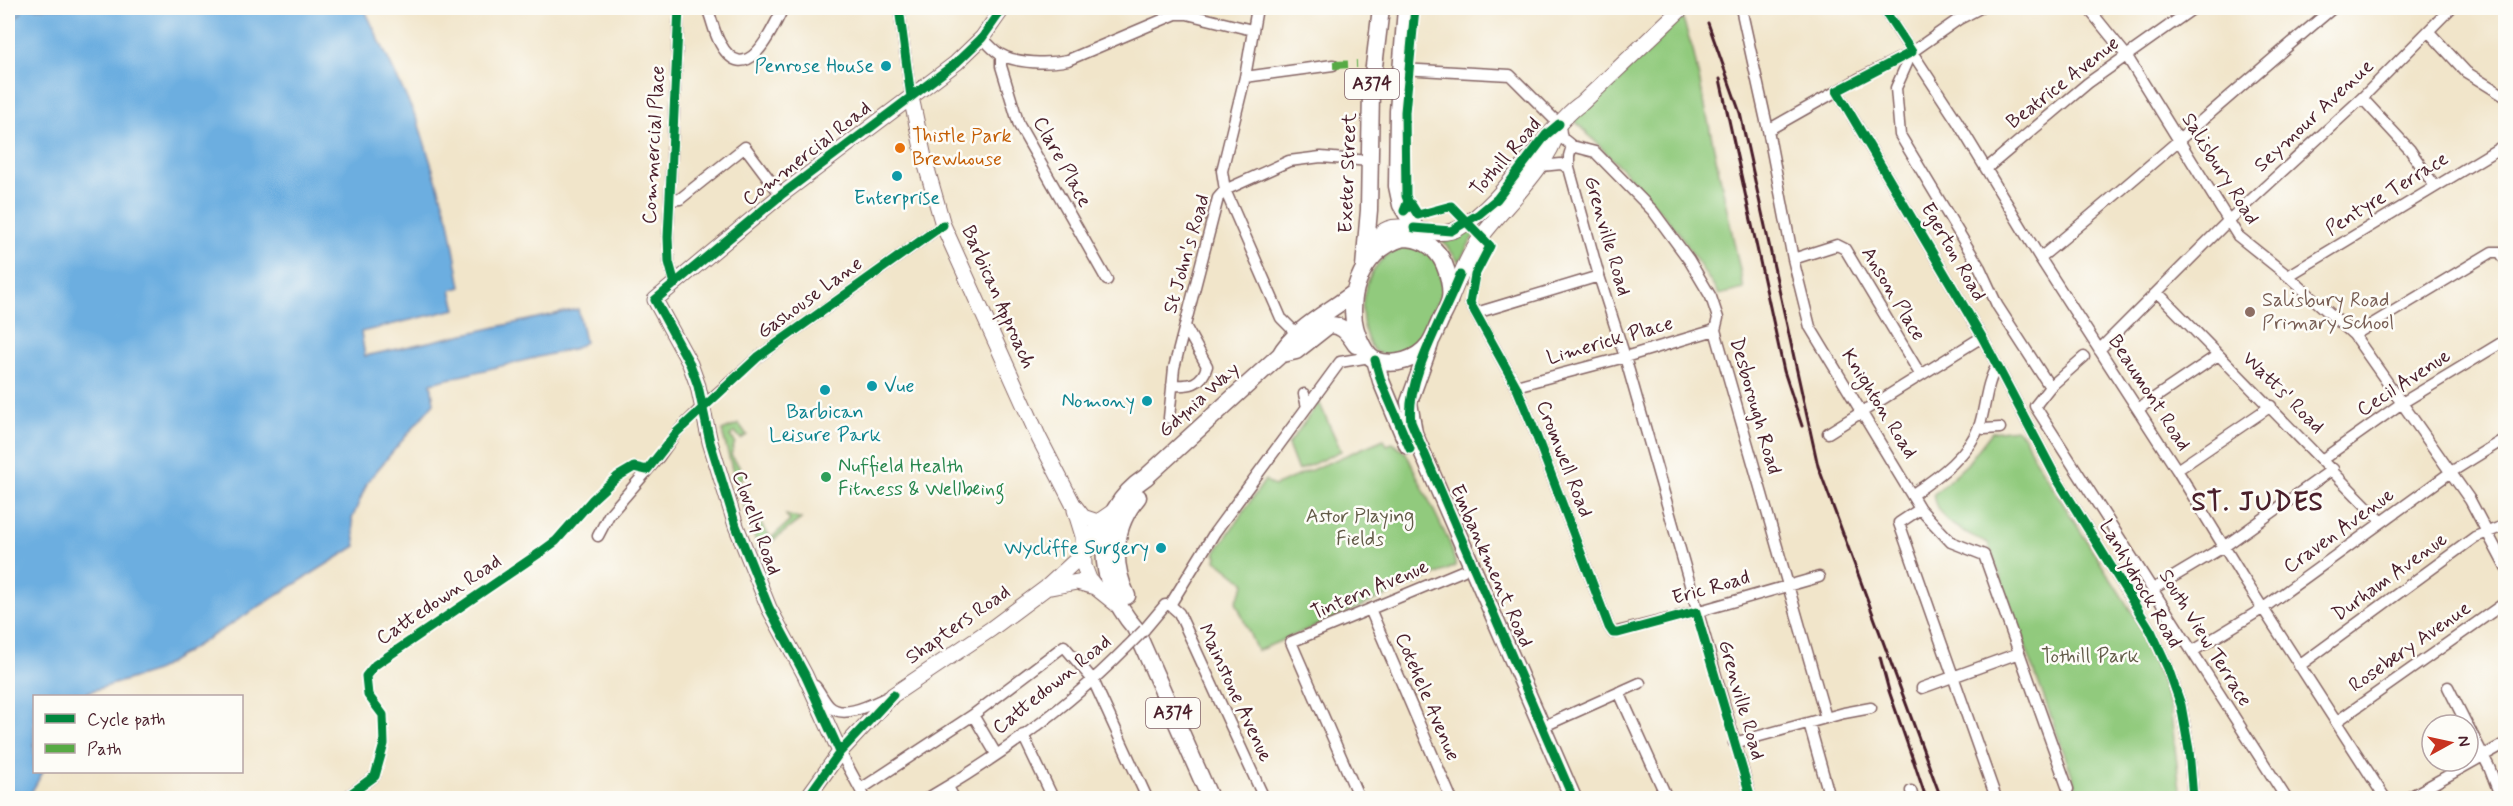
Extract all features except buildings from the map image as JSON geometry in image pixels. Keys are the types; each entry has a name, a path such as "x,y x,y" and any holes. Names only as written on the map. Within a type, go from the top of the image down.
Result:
{"main road":[{"name":"Exeter Street","path":"1366,264 1371,161 1371,91 1381,8"},
{"name":"A374","path":"1406,8 1401,69 1397,186 1401,205 1418,234"},
{"name":"A374","path":"1314,320 1316,315 1344,289 1353,267 1369,210"},
{"path":"1418,234 1431,245 1443,262 1450,285 1450,298 1430,344 1404,361 1394,363 1370,356 1355,329 1353,306 1355,292 1366,264 1386,244 1413,238 1418,234"},
{"name":"Gdynia Way","path":"1210,798 1135,628 1120,607 1108,577 1105,559 1106,534 1114,510 1128,490 1146,477 1280,356 1286,344 1297,334 1355,292"},
{"name":"Gdynia Way","path":"1280,356 1296,351 1323,328 1334,324 1346,331 1359,349 1370,356"},
{"name":"Embankment Road","path":"1430,344 1409,402 1413,434 1573,798"},
{"name":"Embankment Road","path":"1370,356 1561,798"},
{"name":"Gdynia Way","path":"1135,628 1134,611 1119,576 1116,548 1122,522 1140,494 1146,477"}],"street":[{"name":"Commercial Place","path":"675,284 669,262 668,237 679,8"},
{"path":"706,8 720,44 735,59 744,62 750,60 759,50 775,26 783,8"},
{"path":"899,8 911,97"},
{"name":"Commercial Road","path":"655,300 781,195 956,63 982,38 1003,8"},
{"name":"St John's Road","path":"1169,417 1172,385 1185,326 1218,198 1225,190 1222,171 1245,77 1257,8"},
{"name":"Tothill Road","path":"1418,234 1451,231 1479,214 1497,199 1546,135 1682,8"},
{"name":"Knighton Road","path":"1741,8 1793,259 1810,327 1920,509 1951,542 1984,555 2068,789"},
{"name":"Beaumont Road","path":"1883,8 2225,546 2262,609 2385,798"},
{"path":"1768,130 1912,52 1959,19 1980,8"},
{"name":"Salisbury Road","path":"2088,8 2126,55 2238,236 2288,276 2354,335 2474,506 2505,567"},
{"name":"Beatrice Avenue","path":"1986,169 2088,83 2194,8"},
{"path":"2040,258 2181,141 2217,105 2333,8"},
{"name":"Seymour Avenue","path":"2099,350 2228,221 2362,98 2451,8"},
{"path":"982,38 1000,55 1028,61 1061,62 1176,14 1186,14 1252,30"},
{"path":"2429,32 2466,72 2505,97"},
{"path":"1912,52 1896,88 1900,135 1911,158 1980,268 1997,304 2050,387"},
{"name":"Clare Place","path":"1000,55 1001,66 1019,125 1107,280"},
{"path":"1245,77 1333,64"},
{"path":"1401,69 1510,75 1559,124 1562,138 1572,146"},
{"name":"Egerton Road","path":"1837,91 1982,337 2031,434"},
{"name":"Barbican Approach","path":"911,97 942,225 1039,438 1073,504 1083,536 1086,572 1095,586 1120,607"},
{"path":"2362,98 2410,150 2434,185"},
{"name":"Tothill Road","path":"1450,298 1469,256 1481,237 1541,166 1556,137 1559,124"},
{"name":"Pentyre Terrace","path":"2288,276 2434,185 2505,144"},
{"name":"Grenville Road","path":"1572,146 1569,168 1751,798"},
{"name":"Desborough Road","path":"1572,146 1595,152 1653,211 1689,260 1711,297 1718,318 1715,330 1786,586 1826,718"},
{"path":"670,200 680,199 745,147 781,195"},
{"path":"1297,334 1281,318 1225,190 1289,161 1321,158 1371,161"},
{"name":"Grenville Road","path":"1541,166 1561,164 1569,168"},
{"name":"Gashouse Lane","path":"598,536 609,515 677,432 703,406 758,357 942,225"},
{"name":"Anson Place","path":"1793,259 1837,245 1845,249 1920,374"},
{"path":"2354,335 2492,252 2500,252 2505,261"},
{"path":"1476,313 1599,276"},
{"name":"Watts' Road","path":"2157,292 2333,469 2382,522"},
{"name":"Clovelly Road","path":"655,300 690,364 703,406 710,442 736,526 769,608 805,675 840,752"},
{"name":"Cromwell Road","path":"1470,303 1516,386 1613,633"},
{"path":"1172,385 1190,385 1199,382 1207,366 1185,326"},
{"name":"Limerick Place","path":"1516,386 1715,330"},
{"path":"1828,433 1982,337"},
{"name":"Cecil Avenue","path":"2323,459 2402,403 2505,340"},
{"path":"2138,409 2218,355"},
{"name":"Cattedown Road","path":"928,798 948,787 1023,735 1093,680 1165,605 1170,605 1215,532 1340,362 1370,356"},
{"path":"2011,395 2035,406 2050,387 2084,357"},
{"path":"1913,494 1961,455 1980,427 1991,375 1997,366"},
{"path":"1304,394 1307,407"},
{"name":"South View Terrace","path":"2035,406 2286,798"},
{"path":"2177,470 2271,406"},
{"path":"1980,427 2000,428"},
{"name":"Lanhydrock Road","path":"2031,434 2151,631 2168,668 2181,705 2189,750 2193,798"},
{"name":"Craven Avenue","path":"2193,651 2262,609 2451,472 2505,438"},
{"path":"2153,589 2225,546 2333,469"},
{"name":"Barbican Approach","path":"1073,504 1083,517 1098,522"},
{"path":"1920,509 1899,523 1996,798"},
{"path":"1098,522 1114,510"},
{"name":"Shapters Road","path":"805,675 830,708 841,711 854,711 893,695 1046,588 1083,555 1098,522"},
{"name":"Durham Avenue","path":"2299,666 2475,537 2505,525"},
{"name":"Tintern Avenue","path":"1359,798 1291,642 1462,571"},
{"name":"Eric Road","path":"1613,633 1819,578"},
{"name":"Shapters Road","path":"1046,588 1077,582 1095,586"},
{"name":"Rosebery Avenue","path":"2336,722 2505,602"},
{"name":"Mainstone Avenue","path":"1170,605 1179,613 1264,798"},
{"name":"Cotehele Avenue","path":"1370,609 1451,798"},
{"path":"840,752 863,794 1064,646 1093,680 1148,798"},
{"path":"1922,688 2019,653"},
{"path":"1542,727 1640,683"},
{"path":"2448,687 2461,713"},
{"path":"1619,692 1667,798"},
{"name":"Shapters Road","path":"807,798 840,752 893,695"},
{"path":"1734,743 1871,708"},
{"path":"973,715 996,754"},
{"path":"1809,723 1830,798"},
{"path":"1023,735 1053,798"},
{"path":"2408,798 2505,743"},
{"path":"2480,748 2501,798"},
{"path":"340,798 345,798 375,776"},
{"path":"948,787 954,798"}],"green space":[{"path":"1682,17 1693,50 1744,289 1719,295 1678,232 1635,182 1574,120"},
{"path":"1467,227 1474,235 1459,262 1441,239 1447,240"},
{"path":"1401,248 1426,249 1440,265 1443,296 1426,334 1414,351 1388,357 1374,351 1364,327 1362,313 1366,285 1380,262 1390,253"},
{"path":"1319,402 1341,451 1298,471 1288,445"},
{"path":"739,424 747,435 741,439 735,432 730,436 735,442 731,455 745,475 738,482 746,491 749,500 746,504 771,538 790,521 786,515 801,519 759,551 722,431"},
{"name":"Tothill Park","path":"2016,429 2025,437 2033,456 2143,630 2170,706 2181,798 2072,798 2068,789 2076,786 1988,543 1946,520 1936,505 1933,495 1967,464 1992,432"},
{"name":"Astor Playing Fields","path":"1384,439 1387,445 1392,443 1406,453 1450,544 1456,566 1257,651 1236,602 1245,583 1216,560 1215,553 1265,480 1274,486"}],"water":[{"path":"8,8 364,8 418,122 449,221 461,287 451,290 456,309 361,332 365,356 578,309 585,342 576,348 431,383 434,403 368,481 352,519 356,546 156,671 88,692 86,695 33,695 33,773 42,773 28,798 8,798"}],"ferry route":[{"path":"8,28 25,8"}],"railway":[{"path":"1708,23 1740,113 1818,466 1941,798"},
{"path":"1720,79 1784,371 1802,426"},
{"path":"1880,657 1889,691 1913,760"},
{"path":"1911,753 1926,798"}],"marked path":[{"path":"1333,65 1357,64"}],"cycle path":[{"path":"675,284 669,262 668,237 679,8"},
{"path":"899,8 911,97"},
{"path":"840,752 805,675 769,608 736,526 710,442 698,386 690,364 655,300 781,195 956,63 982,38 1003,8"},
{"path":"1404,211 1408,201 1406,196 1405,112 1415,8"},
{"path":"1883,8 1912,52 1837,91 1982,337 2057,479 2151,631 2168,668 2181,705 2189,750 2193,798"},
{"path":"1414,228 1451,231 1479,214 1497,199 1546,135 1559,124"},
{"path":"1404,211 1411,204 1418,215 1451,206 1490,246 1475,275 1470,303 1516,386 1609,627 1613,633 1618,633 1696,612 1751,798"},
{"path":"341,798 345,798 375,776 384,744 383,715 368,695 366,676 375,665 556,541 593,499 617,477 634,467 647,470 677,432 758,357 943,225"},
{"path":"1460,275 1420,368 1414,387 1411,422 1573,798"},
{"path":"1375,360 1381,381 1410,449"},
{"path":"807,798 840,752 893,695"}],"place":[{"name":"Penrose House","path":"886,66"},
{"name":"Thistle Park Brewhouse","path":"900,148"},
{"name":"Enterprise","path":"897,176"},
{"name":"Salisbury Road Primary School","path":"2250,312"},
{"name":"Vue","path":"872,386"},
{"name":"Barbican Leisure Park","path":"825,390"},
{"name":"Nomony","path":"1147,401"},
{"name":"Nuffield Health Fitness & Wellbeing","path":"826,477"},
{"name":"Wycliffe Surgery","path":"1161,548"}],"district":[{"name":"ST. JUDES","path":"2258,503"}]}
